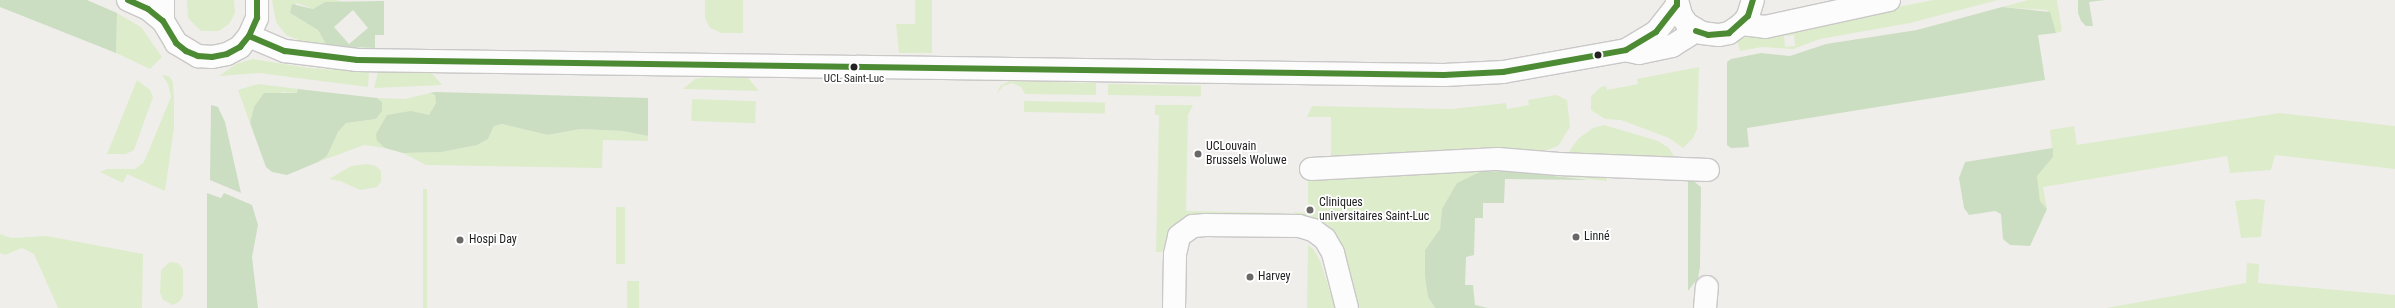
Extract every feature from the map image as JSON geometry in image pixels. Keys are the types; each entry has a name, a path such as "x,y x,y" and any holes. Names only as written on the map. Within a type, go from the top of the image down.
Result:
{"street":[{"path":"128,0 148,8 163,10 176,43 198,56 212,57 227,54 240,47 249,36 256,18 257,0"},
{"path":"1677,3 1681,15 1696,31 1719,35 1730,33 1742,24 1748,16 1752,0"},
{"path":"1742,24 1765,27 1889,0"},
{"path":"249,36 285,51 357,60 1376,76 1503,72 1626,50 1656,32 1677,3"},
{"path":"1626,50 1639,53 1672,46 1696,31"},
{"path":"1311,169 1498,159 1559,164 1708,170"},
{"path":"1174,308 1175,254 1179,236 1194,226 1222,225 1300,226 1313,230 1324,239 1333,253 1347,308"},
{"path":"1705,308 1707,286"}],"green space":[{"path":"0,0 87,0 117,13 116,53 0,7"},
{"path":"187,0 234,0 235,13 229,24 219,31 201,31 188,18"},
{"path":"272,0 336,0 344,2 325,2 313,9 297,3 290,13 318,30 327,46 306,43 286,35 276,22"},
{"path":"705,0 743,0 743,33 722,33 710,28 705,18"},
{"path":"915,0 932,0 932,53 899,53 896,24 915,24"},
{"path":"1933,0 1998,0 1910,23 1820,39 1793,49 1762,47 1740,51 1737,39","holes":["1794,35 1795,46 1785,47 1784,36"]},
{"path":"2028,0 2057,0 2062,31 2056,33 2047,10 2002,7"},
{"path":"2078,0 2105,0 2089,2 2093,26 2086,26 2081,21 2078,13"},
{"path":"384,1 384,35 375,35 375,48 327,46 318,30 290,13 292,4 313,9 325,2","holes":["353,10 368,28 349,44 334,27"]},
{"path":"2002,7 2050,12 2056,33 2038,35 2045,80 1747,128 1749,147 1731,148 1727,145 1727,62 1731,59 1761,53 1790,56 1826,44 1917,30"},
{"path":"117,13 141,27 162,57 150,69 116,53"},
{"path":"253,59 309,68 369,72 368,87 259,73 219,76 236,64"},
{"path":"1699,67 1697,129 1693,138 1683,148 1669,138 1621,120 1605,119 1591,110 1591,96 1601,87 1606,86 1607,90 1638,84 1637,79"},
{"path":"378,72 431,72 442,85 374,88"},
{"path":"162,75 169,76 173,82 174,100 174,128 165,191 127,174 123,183 100,172 107,169 135,169 144,162 171,97 168,84"},
{"path":"705,77 748,78 759,91 683,89 695,79"},
{"path":"137,80 150,90 153,97 134,150 126,154 107,154"},
{"path":"1009,81 1096,83 1096,95 1025,94 1021,87 1012,83 1003,86 997,94 1000,86"},
{"path":"258,84 298,89 299,91 297,93 282,92 252,114 250,123 238,90"},
{"path":"1108,84 1201,86 1201,97 1108,95"},
{"path":"298,89 377,98 382,102 382,111 376,119 346,123 338,132 327,156 318,162 287,175 272,172 266,167 250,123 254,107 264,93 297,93"},
{"path":"430,93 435,95 436,103 429,116 411,111 377,141 385,148 364,145 318,162 327,156 338,132 346,123 376,119 382,111 382,102 377,98 405,99"},
{"path":"430,93 648,98 648,136 623,131 580,129 548,135 502,124 494,126 488,139 477,145 442,152 403,153 385,148 377,141 376,134 387,115 411,111 429,115 436,103 435,95"},
{"path":"1556,95 1567,100 1570,127 1558,146 1547,150 1331,161 1331,117 1307,117 1312,106 1452,109 1506,103 1507,109 1529,105 1528,100"},
{"path":"692,99 756,101 755,123 691,121"},
{"path":"1024,101 1105,102 1105,113 1024,112"},
{"path":"211,105 218,107 225,122 241,193 210,180"},
{"path":"1155,105 1193,105 1188,115 1186,211 1290,213 1206,216 1170,232 1162,252 1156,252 1159,115 1155,115"},
{"path":"2280,113 2395,126 2395,169 2275,155 2271,170 2230,173 2227,156 2043,187 2047,209 2040,201 2037,176 2053,157 2050,130 2074,126 2077,145"},
{"path":"502,124 548,135 580,129 623,131 648,136 648,141 603,140 602,168 426,165 403,153 442,152 477,145 488,139 494,126"},
{"path":"1604,125 1658,141 1669,148 1675,158 1569,158 1570,150 1578,139 1593,128"},
{"path":"2053,148 2053,157 2037,176 2040,201 2047,209 2030,246 2010,245 2003,239 2001,214 1995,211 1969,215 1964,208 1959,178 1965,162"},
{"path":"367,164 376,166 381,171 381,182 377,187 360,190 340,181 329,179 351,166"},
{"path":"1418,166 1607,175 1607,181 1511,171 1442,209 1440,229 1425,250 1425,277 1428,297 1435,308 1357,308 1309,220 1293,212 1308,213 1308,173"},
{"path":"1511,171 1589,180 1505,179 1504,203 1483,203 1483,218 1475,218 1474,255 1466,257 1465,285 1473,285 1475,305 1488,308 1435,308 1428,297 1425,277 1425,250 1440,229 1442,209 1457,183 1480,172"},
{"path":"1692,180 1701,187 1700,267 1698,278 1688,291 1688,181"},
{"path":"423,189 427,189 427,308 423,308"},
{"path":"207,193 221,198 224,193 252,205 258,225 252,257 258,308 207,308"},
{"path":"2255,199 2265,200 2261,237 2241,238 2235,201"},
{"path":"616,207 625,207 625,264 616,264"},
{"path":"0,234 11,238 47,236 143,254 142,308 58,308 34,254 22,248 5,255 0,253"},
{"path":"1308,245 1314,250 1321,263 1335,308 1307,308"},
{"path":"170,262 178,263 183,269 183,296 179,302 173,305 163,300 160,293 161,270"},
{"path":"2247,263 2259,264 2258,283 2395,295 2395,308 2106,308 2246,283"},
{"path":"627,281 639,281 639,308 627,308"}],"transit line":[{"path":"128,0 148,9 163,21 176,43 186,51 198,56 212,57 227,54 240,47 249,36 257,18 257,0"},
{"path":"249,36 285,51 357,60 1444,75 1503,72 1626,50 1656,32 1677,5 1677,0"},
{"path":"1696,31 1708,35 1729,33 1748,16 1753,0"}],"place":[{"name":"UCL Saint-Luc","path":"854,67"},
{"name":"UCLouvain Brussels Woluwe","path":"1198,154"},
{"name":"Cliniques universitaires Saint-Luc","path":"1310,210"},
{"name":"Linné","path":"1576,237"},
{"name":"Hospi Day","path":"460,240"},
{"name":"Harvey","path":"1250,277"}]}
